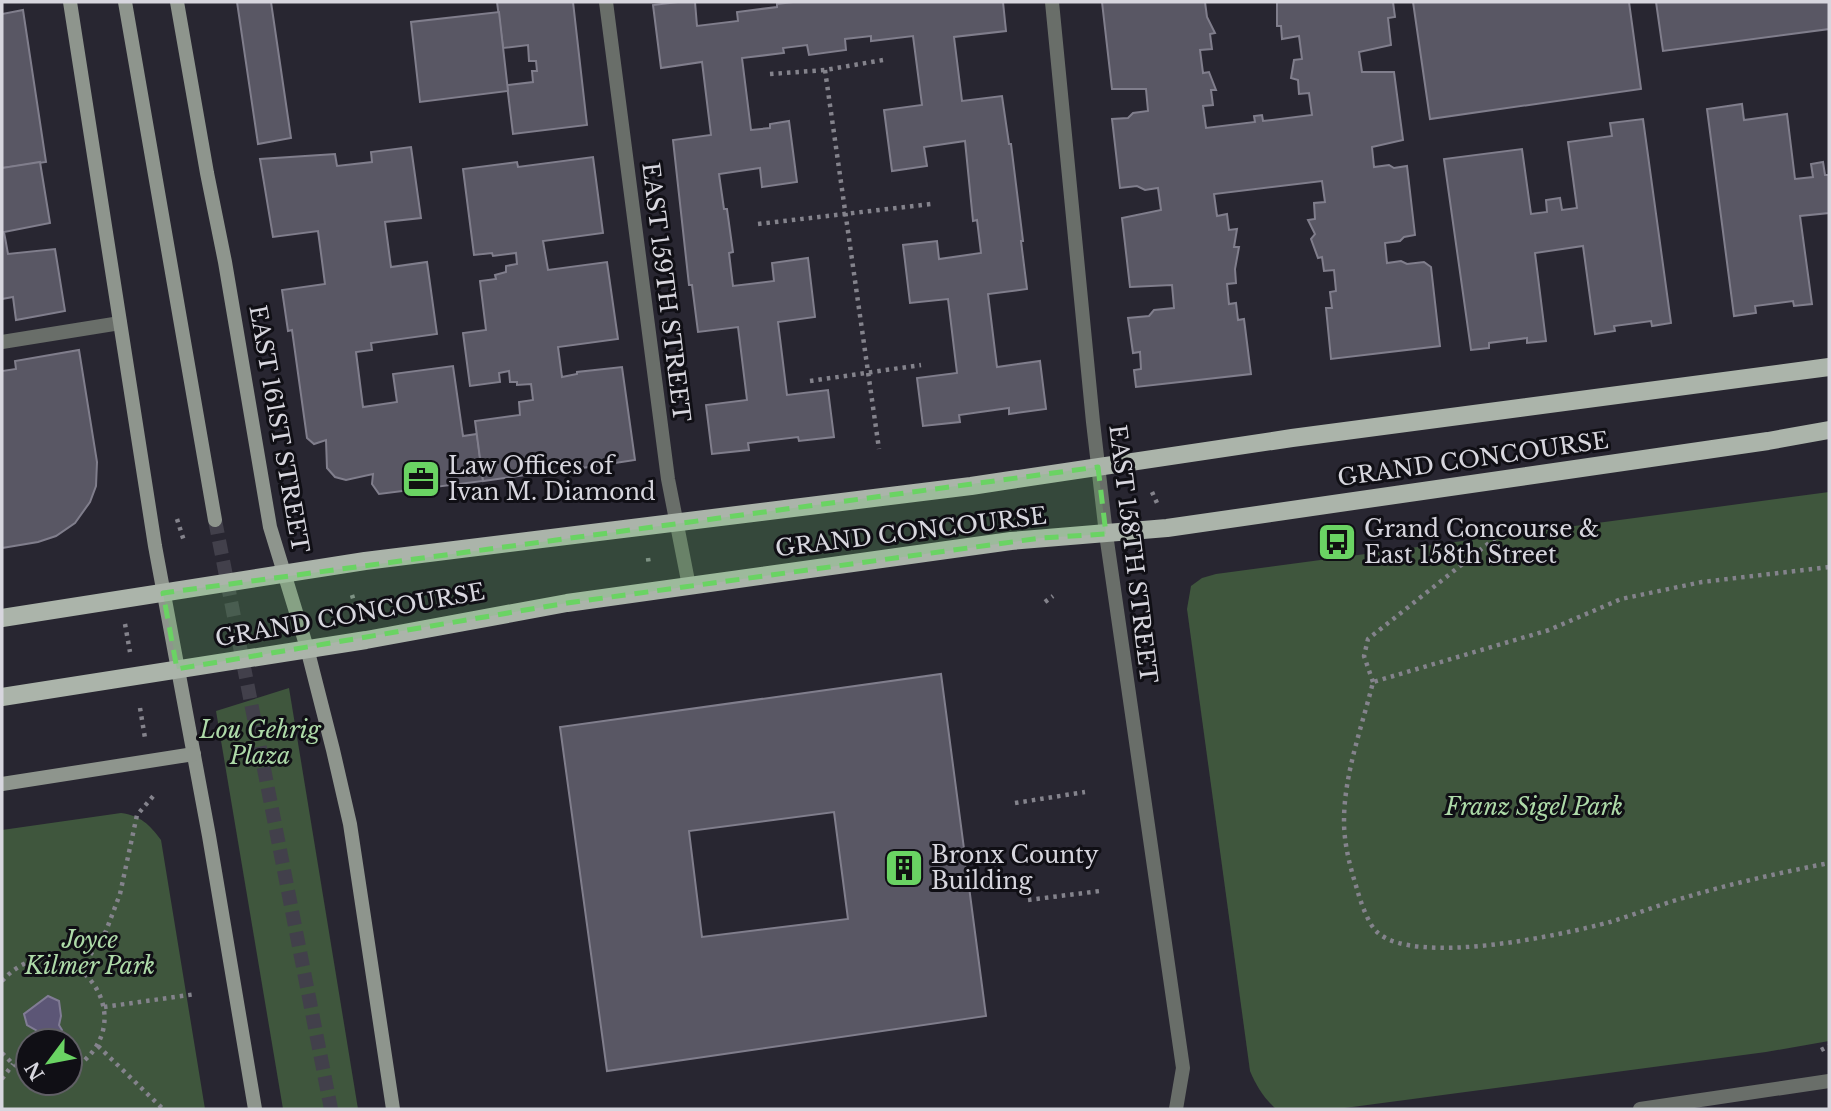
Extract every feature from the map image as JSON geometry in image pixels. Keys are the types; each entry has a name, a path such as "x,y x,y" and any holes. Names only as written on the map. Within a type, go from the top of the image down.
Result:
{"main road":[{"path":"70,2 163,593 194,754 255,1109"},
{"path":"125,2 215,520"},
{"name":"EAST 161ST STREET","path":"177,2 270,527 307,648 349,824 393,1109"},
{"name":"GRAND CONCOURSE","path":"2,618 365,561 971,485 1306,436 1829,367"},
{"name":"GRAND CONCOURSE","path":"2,697 567,603 1011,541 1167,528 1829,430"},
{"path":"2,785 194,754"}],"street":[{"name":"EAST 159TH STREET","path":"606,2 675,522 689,586"},
{"name":"EAST 158TH STREET","path":"1052,2 1106,534 1183,1068 1176,1109"},
{"path":"2,342 120,323"},
{"path":"1640,1109 1680,1107 1829,1081"}],"path":[{"path":"770,74 825,70 883,60"},
{"path":"825,70 879,449"},
{"path":"758,224 931,204"},
{"path":"810,381 921,365"},
{"path":"1498,522 1499,535 1368,639 1364,656 1373,682 1347,781 1344,822 1347,847 1361,903 1377,931 1403,945 1431,948 1488,945 1551,936 1611,922 1680,899 1829,863"},
{"path":"648,558 649,565"},
{"path":"1373,682 1549,630 1621,599 1702,582 1829,567"},
{"path":"352,596 358,615"},
{"path":"1045,601 1053,596"},
{"path":"124,620 130,652"},
{"path":"140,708 146,738"},
{"path":"1015,803 1085,792"},
{"path":"81,969 106,930 120,894 137,815 155,794"},
{"path":"1028,900 1100,891"},
{"path":"2,981 22,964 37,959 60,960 81,969 100,992 104,1007 104,1027 98,1046 84,1062"},
{"path":"104,1007 195,994"},
{"path":"98,1046 163,1109"},
{"path":"1821,1050 1829,1046"},
{"path":"2,1053 13,1064 2,1079"}],"highlighted area":[{"path":"1098,467 1106,534 1041,538 567,603 177,669 163,593"}],"green space":[{"name":"Franz Sigel Park","path":"1829,492 1829,1041 1766,1052 1337,1109 1276,1109 1261,1092 1250,1071 1187,609 1191,586 1202,578 1216,574"},
{"name":"Lou Gehrig Plaza","path":"289,688 358,1109 283,1109 216,711"},
{"name":"Joyce Kilmer Park","path":"121,813 134,816 152,829 161,840 205,1109 2,1109 2,830"}],"shaded area":[{"path":"48,996 59,1001 60,1027 30,1027 27,1025 24,1014"}],"building":[{"path":"237,2 271,2 291,138 258,144"},
{"path":"497,2 573,2 587,125 513,134 507,85 533,82 532,71 537,71 536,61 529,61 528,45 503,48"},
{"path":"695,2 697,26 738,21 737,12 777,7 777,4 793,2 1003,2 1006,31 954,37 962,101 1002,96 1011,144 1027,289 988,294 997,367 1040,361 1046,409 1009,414 1009,408 959,415 960,422 923,426 917,378 957,373 948,299 910,303 903,245 937,241 939,259 981,253 977,220 973,221 965,141 924,147 927,166 892,171 884,110 922,105 913,36 871,41 871,36 845,39 846,50 809,55 807,45 783,48 784,53 742,58 751,130 770,128 770,124 789,121 797,182 762,187 760,168 719,174 733,252 729,253 733,286 774,281 772,263 808,258 815,317 778,322 787,395 828,390 834,437 799,441 798,437 748,443 749,450 712,454 706,405 747,400 738,327 698,332 692,285 689,285 673,140 711,135 702,62 661,68 653,5"},
{"path":"1102,2 1205,2 1207,17 1215,33 1210,34 1212,49 1200,50 1203,73 1209,72 1216,90 1211,90 1213,105 1203,106 1206,128 1255,122 1254,116 1262,115 1263,121 1312,115 1309,93 1299,94 1298,80 1291,78 1294,60 1302,59 1299,36 1282,39 1281,26 1277,26 1277,2 1393,2 1395,17 1388,18 1391,45 1359,52 1362,72 1394,72 1403,140 1372,147 1374,167 1407,166 1415,235 1385,243 1387,263 1424,262 1431,267 1440,346 1331,359 1326,308 1332,308 1330,292 1336,291 1334,270 1324,271 1322,257 1318,258 1311,239 1315,234 1308,220 1315,219 1314,203 1325,202 1322,181 1214,194 1217,216 1227,214 1229,230 1237,229 1234,247 1239,247 1235,269 1236,283 1227,284 1229,304 1236,303 1238,320 1244,319 1251,374 1136,387 1134,370 1141,369 1140,352 1133,353 1128,318 1149,316 1154,310 1174,308 1172,285 1130,287 1122,218 1161,210 1158,188 1120,188 1112,119 1128,118 1133,113 1148,111 1146,89 1112,89"},
{"path":"1413,2 1629,2 1641,89 1430,119"},
{"path":"1656,2 1829,2 1829,29 1663,51"},
{"path":"23,10 46,162 2,168 2,14"},
{"path":"499,12 508,91 420,102 411,22"},
{"path":"1742,104 1744,120 1787,114 1795,179 1813,177 1811,164 1823,162 1825,175 1829,175 1829,213 1800,216 1812,304 1794,306 1793,301 1755,306 1756,313 1734,316 1707,109"},
{"path":"1643,119 1671,323 1652,326 1651,321 1614,326 1615,331 1595,334 1583,246 1535,253 1546,341 1527,343 1527,338 1489,343 1489,348 1471,350 1444,159 1522,149 1531,214 1547,212 1546,200 1560,198 1562,210 1577,208 1568,142 1612,136 1610,123"},
{"path":"411,147 421,218 385,222 391,267 427,262 437,334 371,343 372,350 356,352 363,407 397,402 393,374 453,366 463,436 477,434 483,481 379,494 372,484 373,474 346,480 335,477 327,468 326,440 314,444 307,438 292,330 288,331 282,290 325,284 318,231 273,237 260,159 335,154 337,166 372,162 371,152"},
{"path":"593,157 603,233 543,241 548,270 607,262 618,339 558,347 562,377 577,372 622,367 635,460 582,468 581,463 561,465 560,460 545,462 545,467 527,470 527,475 483,481 475,421 520,415 519,402 533,400 531,384 517,385 517,382 510,382 509,371 499,373 500,382 470,386 463,333 486,330 480,281 496,279 495,275 506,272 506,266 517,264 516,253 474,255 463,169 517,162 518,167"},
{"path":"40,162 50,223 4,232 8,254 55,249 65,311 16,320 13,297 2,299 2,168"},
{"path":"79,350 97,462 96,486 90,502 75,523 56,536 2,548 2,371 16,369 15,361"},
{"name":"Bronx County Building","path":"941,674 986,1016 607,1071 560,727","holes":["834,812 848,919 702,937 689,831"]}],"tunnel":[{"path":"215,520 331,1109"}],"place":[{"name":"Law Offices of Ivan M. Diamond","path":"421,479"},
{"name":"Grand Concourse & East 158th Street","path":"1337,542"},
{"name":"Bronx County Building","path":"904,868"}]}
